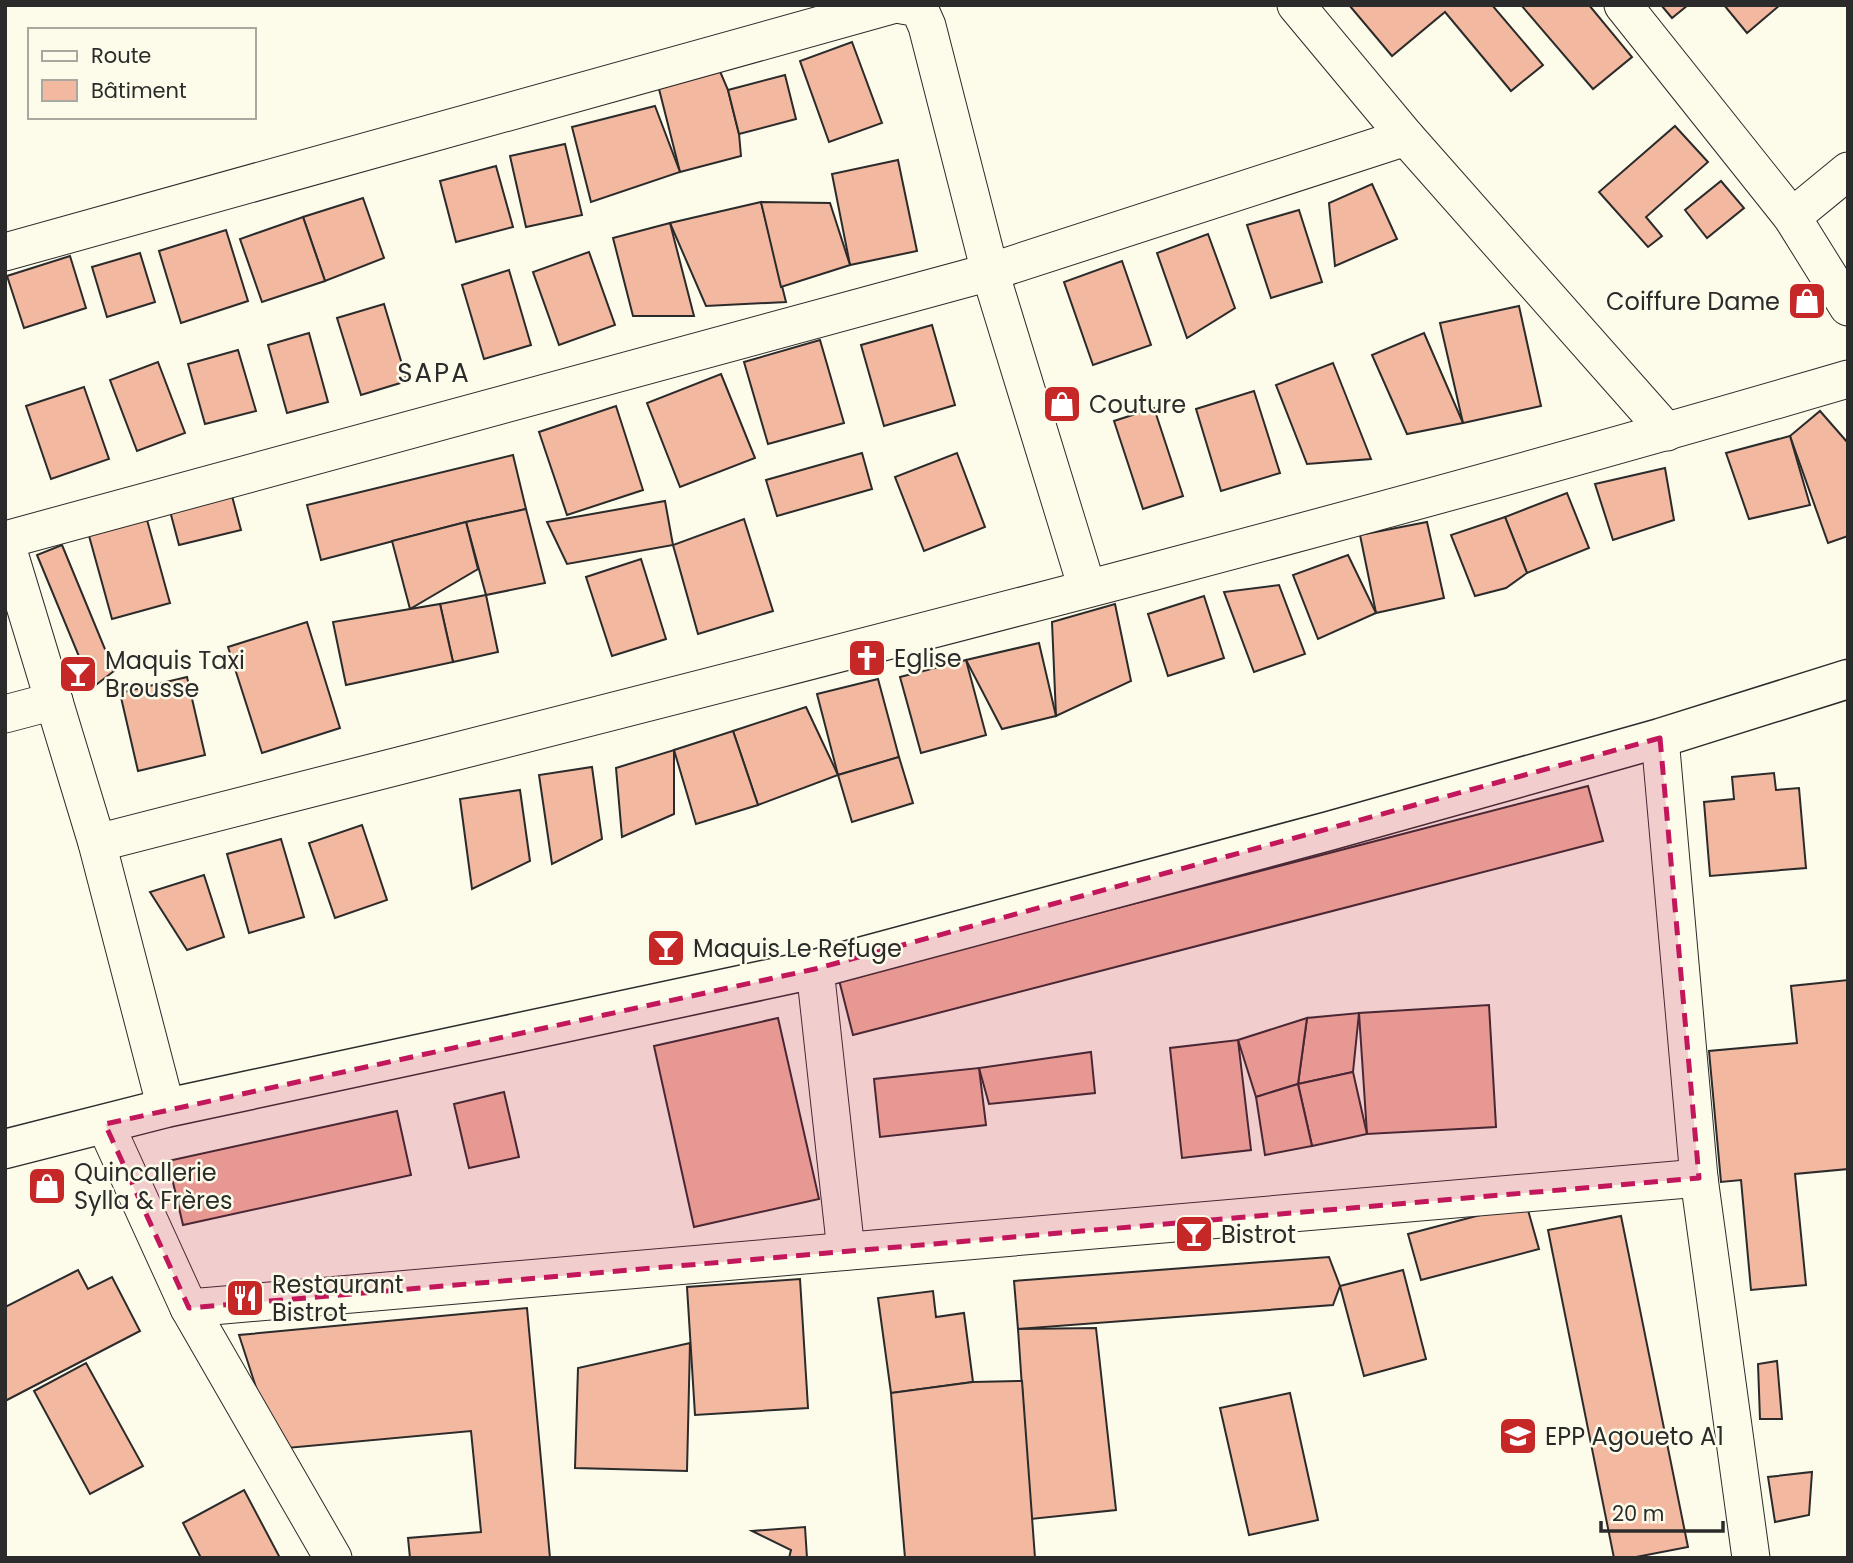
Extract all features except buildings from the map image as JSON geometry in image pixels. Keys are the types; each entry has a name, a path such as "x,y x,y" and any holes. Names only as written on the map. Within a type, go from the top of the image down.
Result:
{"street":[{"path":"5,252 892,5"},
{"path":"902,5 919,8 928,26 989,272 1087,588"},
{"path":"1296,5 1406,137 1667,432"},
{"path":"1623,5 1792,217 1848,307"},
{"path":"166,1108 97,843 5,540 989,272 1406,137"},
{"path":"1792,217 1848,171"},
{"path":"97,843 1087,588 1667,432 1848,380"},
{"path":"5,1149 166,1108 815,969 1329,831 1660,738 1848,679"},
{"path":"5,714 54,701"},
{"path":"1660,738 1699,1178 1751,1558"},
{"path":"815,969 846,1251"},
{"path":"106,1124 189,1308 333,1558"},
{"path":"189,1308 1699,1178"}],"highlighted area":[{"path":"1660,738 1699,1178 189,1308 105,1124 815,969"}],"place":[{"name":"Coiffure Dame","path":"1807,301"},
{"name":"Couture","path":"1062,404"},
{"name":"Eglise","path":"867,658"},
{"name":"Maquis Taxi Brousse","path":"78,674"},
{"name":"Maquis Le Refuge","path":"666,948"},
{"name":"Quincallerie Sylla & Frères","path":"47,1186"},
{"name":"Bistrot","path":"1194,1234"},
{"name":"Restaurant Bistrot","path":"245,1298"},
{"name":"EPP Agoueto A1","path":"1518,1436"}],"district":[{"name":"SAPA","path":"434,373"}]}
